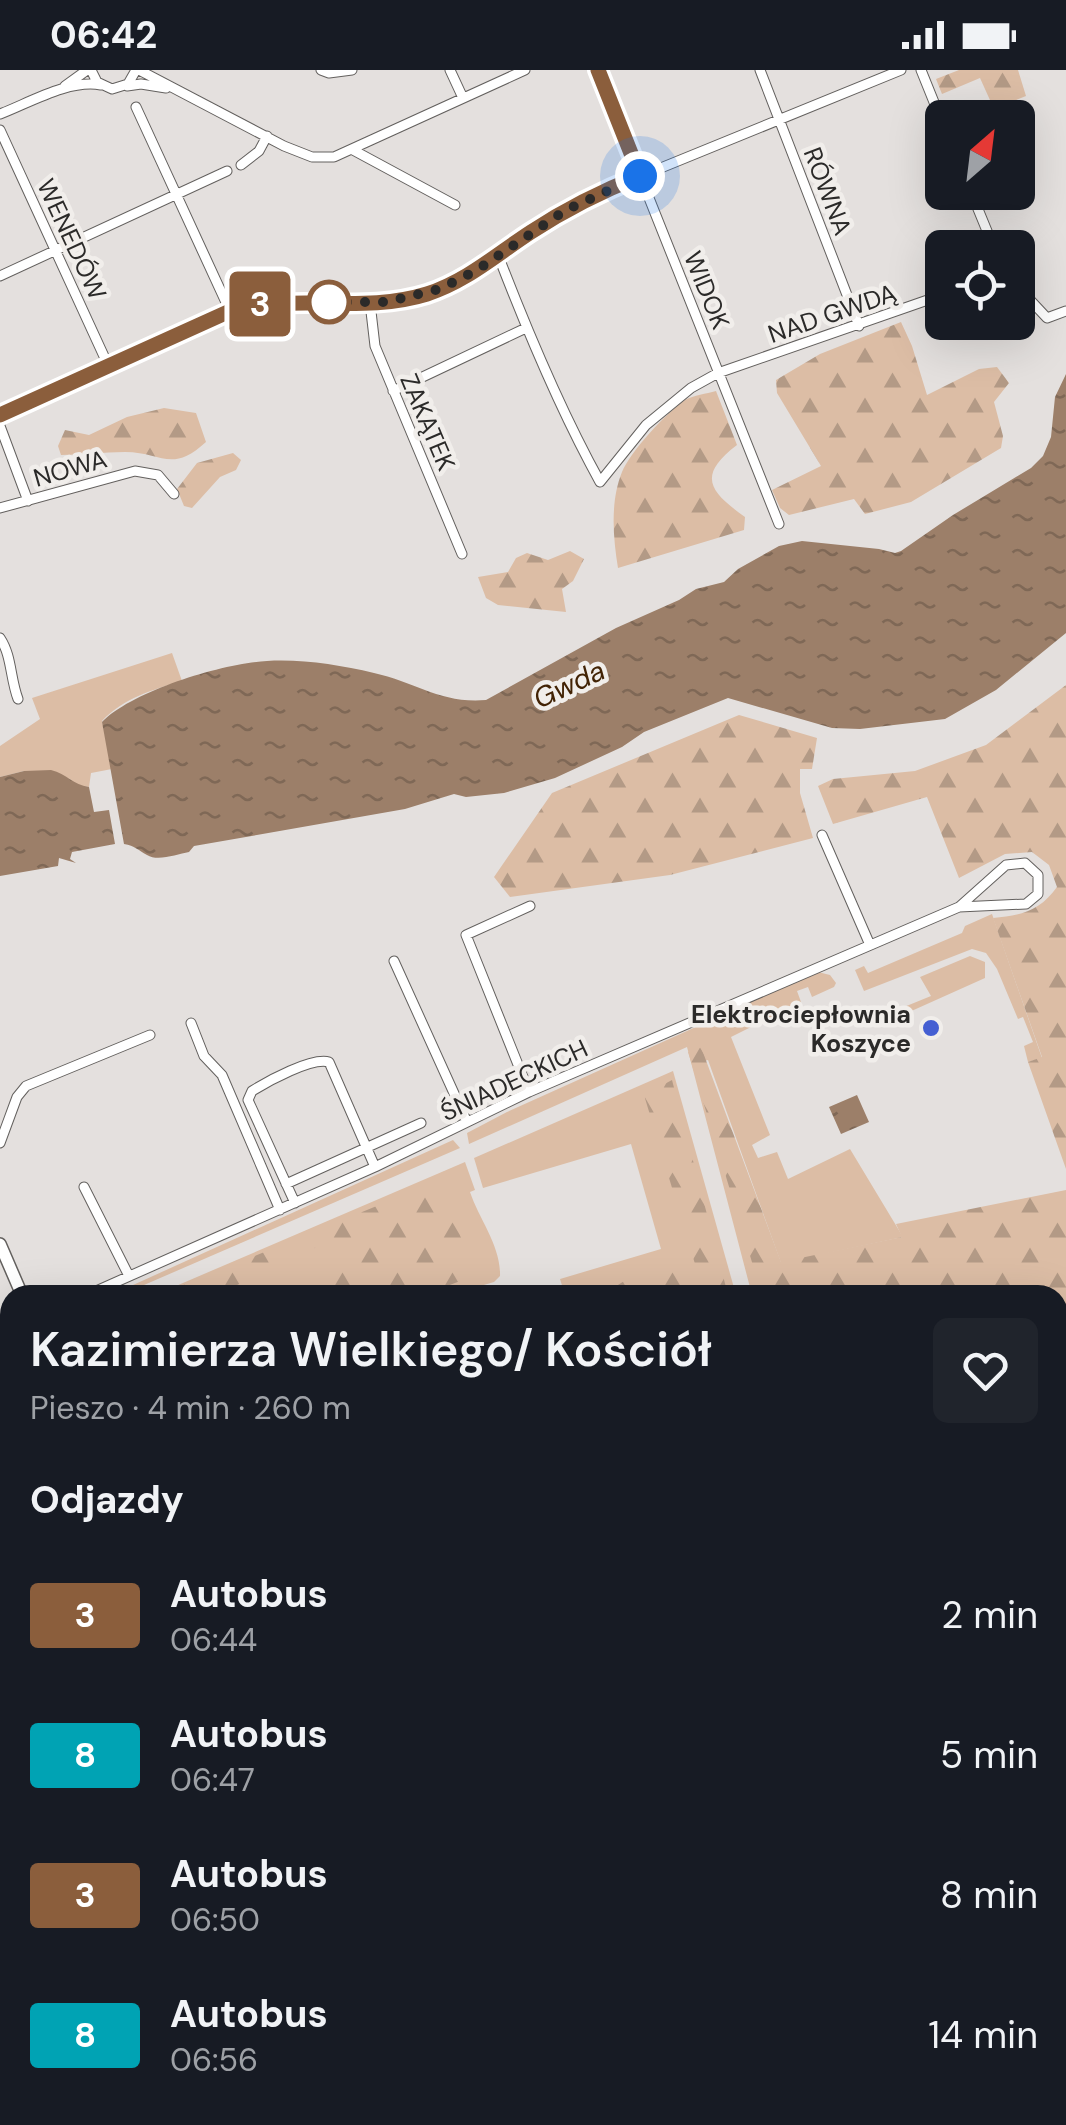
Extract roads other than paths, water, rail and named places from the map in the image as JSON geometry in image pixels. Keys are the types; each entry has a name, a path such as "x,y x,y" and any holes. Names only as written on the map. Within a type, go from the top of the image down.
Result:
{"street":[{"path":"54,92 89,70 101,85"},
{"path":"124,87 138,70 312,157 353,150 525,70"},
{"path":"322,70 329,74 352,70"},
{"path":"450,70 463,98"},
{"name":"WIDOK","path":"598,70 779,524"},
{"name":"RÓWNA","path":"760,70 858,326"},
{"path":"0,415 230,311 268,303 370,303 427,294 464,278 566,210 901,70"},
{"path":"921,70 933,100"},
{"path":"0,114 54,92 90,84 112,90 141,84 173,89"},
{"path":"136,107 230,311"},
{"name":"WENEDÓW","path":"0,130 108,365"},
{"path":"241,165 259,151 267,136"},
{"path":"353,150 454,204"},
{"path":"0,276 227,171"},
{"path":"394,391 526,328 498,256"},
{"name":"NAD GWDĄ","path":"526,328 576,440 600,482 646,425 692,388 718,373 925,300"},
{"name":"ZAKĄTEK","path":"370,303 372,336 462,554"},
{"path":"1035,305 1047,318 1066,311"},
{"name":"NOWA","path":"0,426 28,501"},
{"name":"NOWA","path":"0,508 135,472 158,476 174,494"},
{"path":"0,638 10,658 12,684 18,698"},
{"path":"822,835 870,945"},
{"path":"1011,863 1027,864 1039,878 1038,894 1026,904 959,906 1011,863"},
{"path":"529,1092 466,935 530,906"},
{"name":"ŚNIADECKICH","path":"109,1285 375,1167 529,1092 959,906"},
{"path":"394,961 467,1122"},
{"path":"191,1023 204,1056 222,1074 280,1210"},
{"path":"0,1143 17,1097 26,1086 150,1035"},
{"path":"295,1203 248,1100 249,1093 257,1087 316,1061 330,1062 375,1167"},
{"path":"286,1184 421,1123"},
{"path":"84,1186 129,1276"},
{"path":"0,1244 18,1285"}],"water":[{"name":"Gwda","path":"1066,374 1066,633 996,690 945,719 860,729 832,728 728,698 644,732 622,747 555,778 504,793 466,797 454,794 405,809 194,846 189,852 162,858 124,844 102,722 134,700 203,673 280,661 348,667 442,696 486,700 616,628 696,589 724,582 738,569 779,546 802,541 901,551 1031,468 1043,456 1051,437 1055,397"},
{"path":"51,770 89,787 94,812 109,810 115,844 72,852 70,859 76,863 59,858 58,866 0,876 0,777"},
{"path":"857,1095 869,1122 841,1134 829,1107"}],"place":[{"name":"Elektrociepłownia Koszyce","path":"931,1028"}]}
